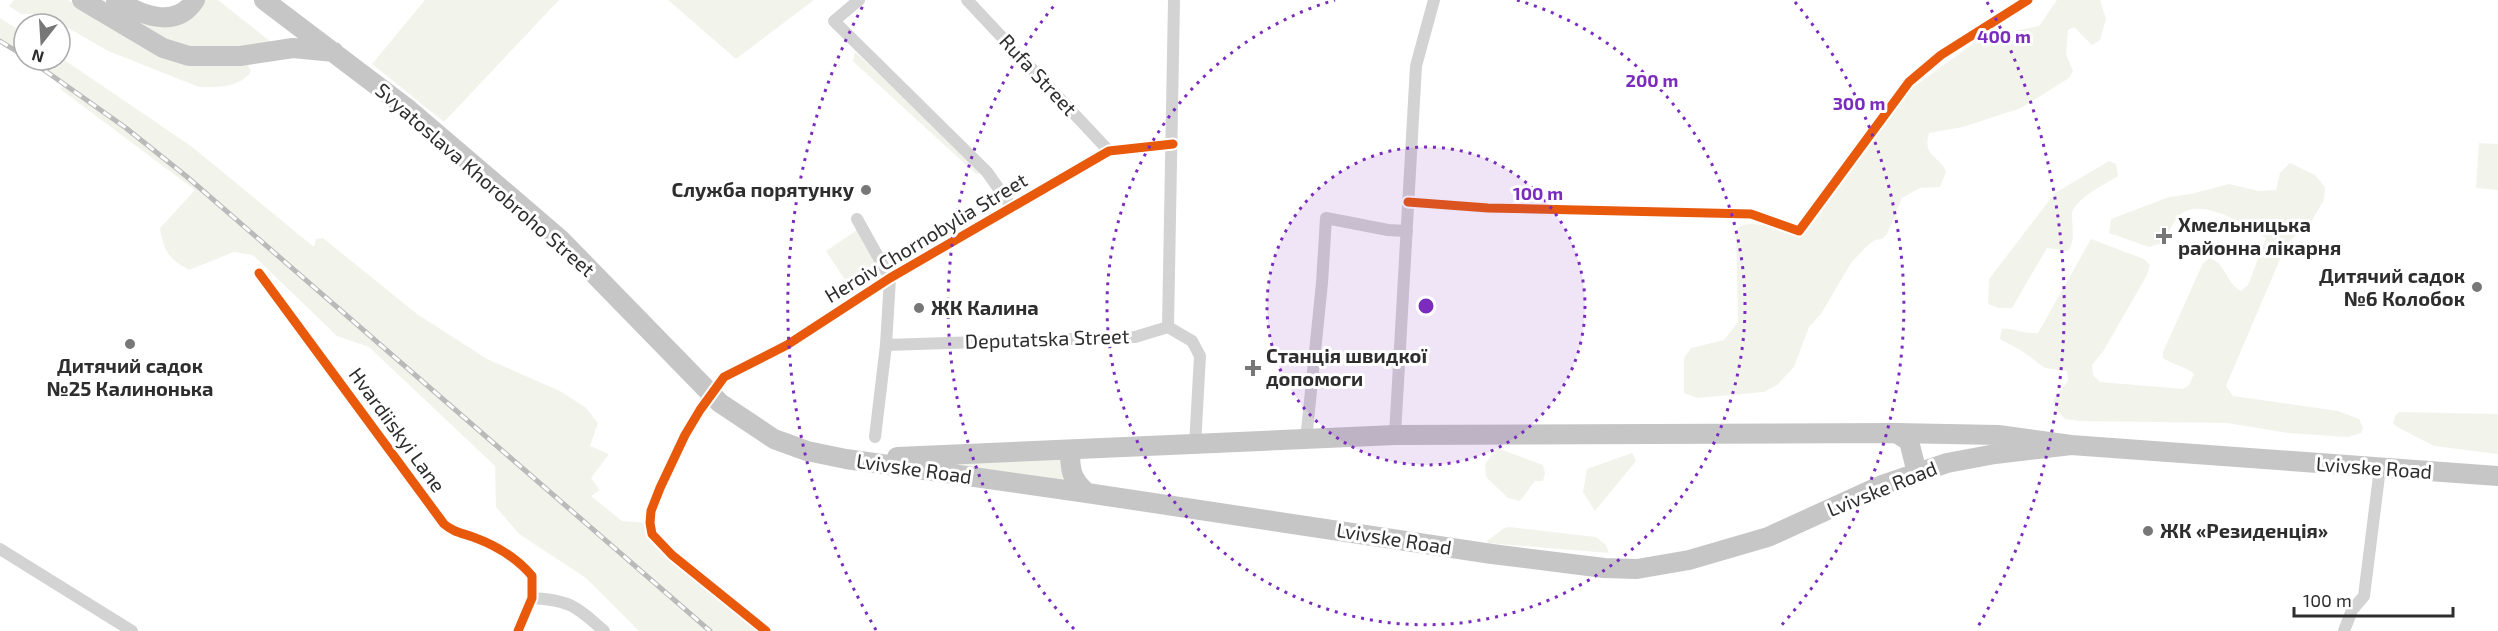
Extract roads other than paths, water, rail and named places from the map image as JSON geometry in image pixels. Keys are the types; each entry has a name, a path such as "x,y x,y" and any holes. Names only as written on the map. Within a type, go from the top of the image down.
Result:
{"main road":[{"path":"82,0 163,48 189,56 240,56 293,48 334,52"},
{"path":"117,0 144,14 168,18 187,11 195,0"},
{"name":"Svyatoslava Khorobroho Street","path":"264,0 284,6 334,52 408,109 560,239 711,394 742,420 774,439 807,451 846,459"},
{"path":"1896,433 1909,441 1917,473"},
{"name":"Lvivske Road","path":"846,459 1395,435 1896,433 1998,435 2071,445 2498,476"},
{"name":"Lvivske Road","path":"846,459 1492,554 1604,568 1637,569 1689,560 1768,537 1882,485 1947,463 1995,454 2071,445"},
{"path":"1070,450 1070,472 1073,479 1087,493"}],"street":[{"path":"859,0 834,21 987,172 1011,206"},
{"name":"Rufa Street","path":"967,0 1109,151"},
{"path":"1174,0 1168,327 1192,341 1200,356 1195,445"},
{"path":"1395,435 1416,66 1434,0"},
{"path":"1408,202 1512,208 1737,213 1760,216 1799,231 1909,81 1941,55 2028,0"},
{"name":"Heroiv Chornobylia Street","path":"766,631 672,555 652,534 650,523 651,511 660,488 685,435 724,377 787,345 890,278 1109,151 1173,144"},
{"path":"1306,440 1322,283 1326,218 1407,231"},
{"path":"857,219 890,278 886,345 875,437"},
{"name":"Hvardiiskyi Lane","path":"259,273 444,524 454,531 486,542 512,557 532,576 532,598"},
{"name":"Deputatska Street","path":"886,345 1135,337 1168,327"},
{"path":"2343,631 2352,610 2364,596 2380,468"},
{"path":"0,549 132,631"},
{"path":"518,631 532,598 559,599 578,607 604,631"}],"railway":[{"path":"0,41 12,48"},
{"path":"47,72 126,128 186,176 710,631"}],"place":[{"name":"Служба порятунку","path":"866,190"},
{"name":"Хмельницька районна лікарня","path":"2164,236"},
{"name":"Дитячий садок №6 Колобок","path":"2477,287"},
{"name":"ЖК Калина","path":"919,308"},
{"name":"Дитячий садок №25 Калинонька","path":"130,344"},
{"name":"Станція швидкої допомоги","path":"1253,368"},
{"name":"ЖК «Резиденція»","path":"2148,531"}]}
